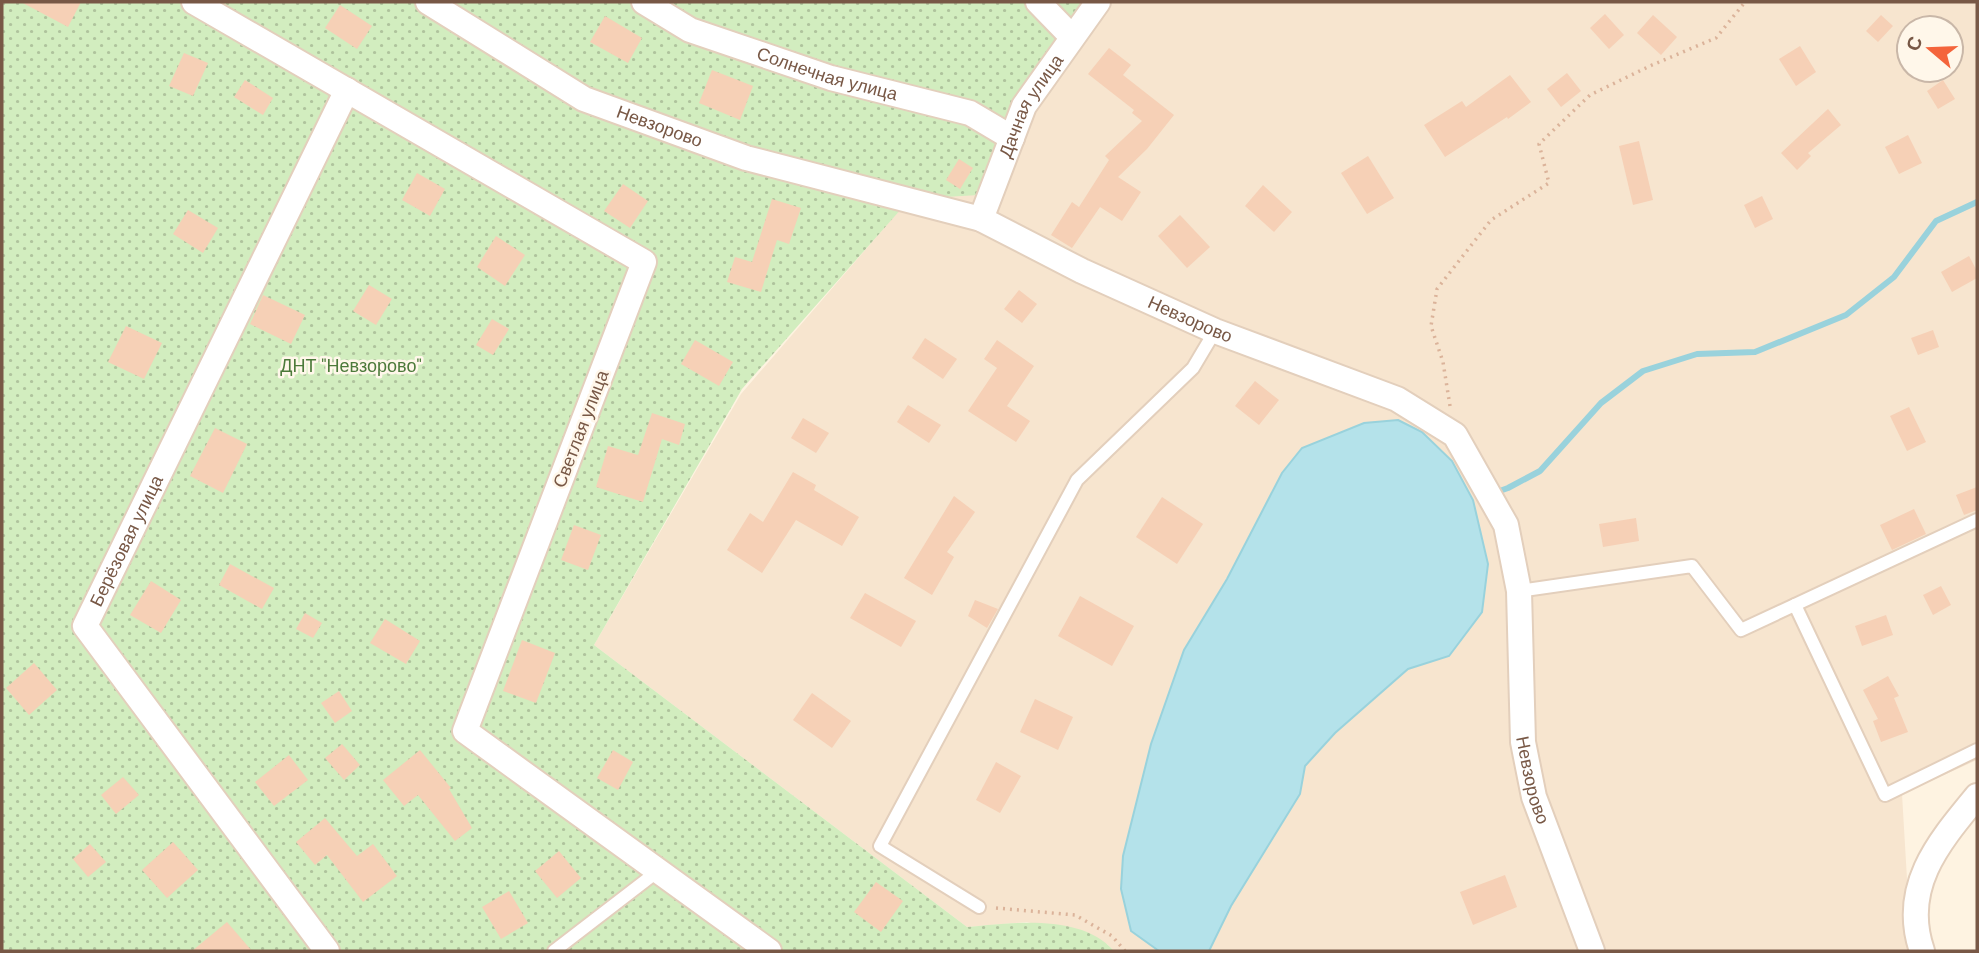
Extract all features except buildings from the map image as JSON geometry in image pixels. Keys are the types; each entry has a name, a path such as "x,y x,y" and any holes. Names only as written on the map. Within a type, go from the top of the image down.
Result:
{"street":[{"name":"Светлая улица","path":"194,2 644,262 465,731 769,951"},
{"name":"Невзорово","path":"428,2 584,99 746,158 981,219 1082,271 1215,331 1397,399 1455,435 1506,524 1519,591 1520,684 1525,753 1534,797 1592,951"},
{"name":"Солнечная улица","path":"644,2 690,30 831,78 970,113 1012,138"},
{"path":"1038,2 1072,37"},
{"name":"Дачная улица","path":"981,219 1024,106 1098,2"},
{"name":"Берёзовая улица","path":"327,951 85,626 347,90"},
{"path":"1922,951 1916,919 1918,888 1929,858 1977,796"}],"lane":[{"path":"979,907 880,846 1077,480 1193,368 1215,331"},
{"path":"1519,591 1692,566 1741,630 1977,520"},
{"path":"1795,605 1885,795 1977,750"},
{"path":"554,951 658,871"}],"path":[{"path":"1455,435 1443,362 1431,326 1437,289 1491,220 1549,183 1539,144 1590,95 1716,38 1745,2"},
{"path":"979,907 1075,915 1111,936 1125,951"}],"shaded area":[{"path":"1106,2 1977,2 1977,760 1902,794 1911,947 1914,951 1114,951 1107,944 1027,922 967,927 594,645 741,394 910,198"}],"green space":[{"name":"ДНТ \"Невзорово\"","path":"2,2 1106,2 979,195 910,199 742,389 594,645 967,927 1024,923 1065,926 1100,939 1114,951 2,951"}],"water":[{"path":"1398,420 1422,432 1452,461 1473,500 1488,564 1482,612 1449,656 1408,669 1335,733 1305,766 1300,794 1231,906 1209,951 1159,951 1131,931 1121,889 1123,856 1151,744 1184,650 1227,579 1282,473 1302,448 1364,423"}],"waterway":[{"path":"1494,493 1540,471 1601,403 1643,371 1697,354 1755,352 1846,315 1894,277 1936,221 1977,202"}]}
